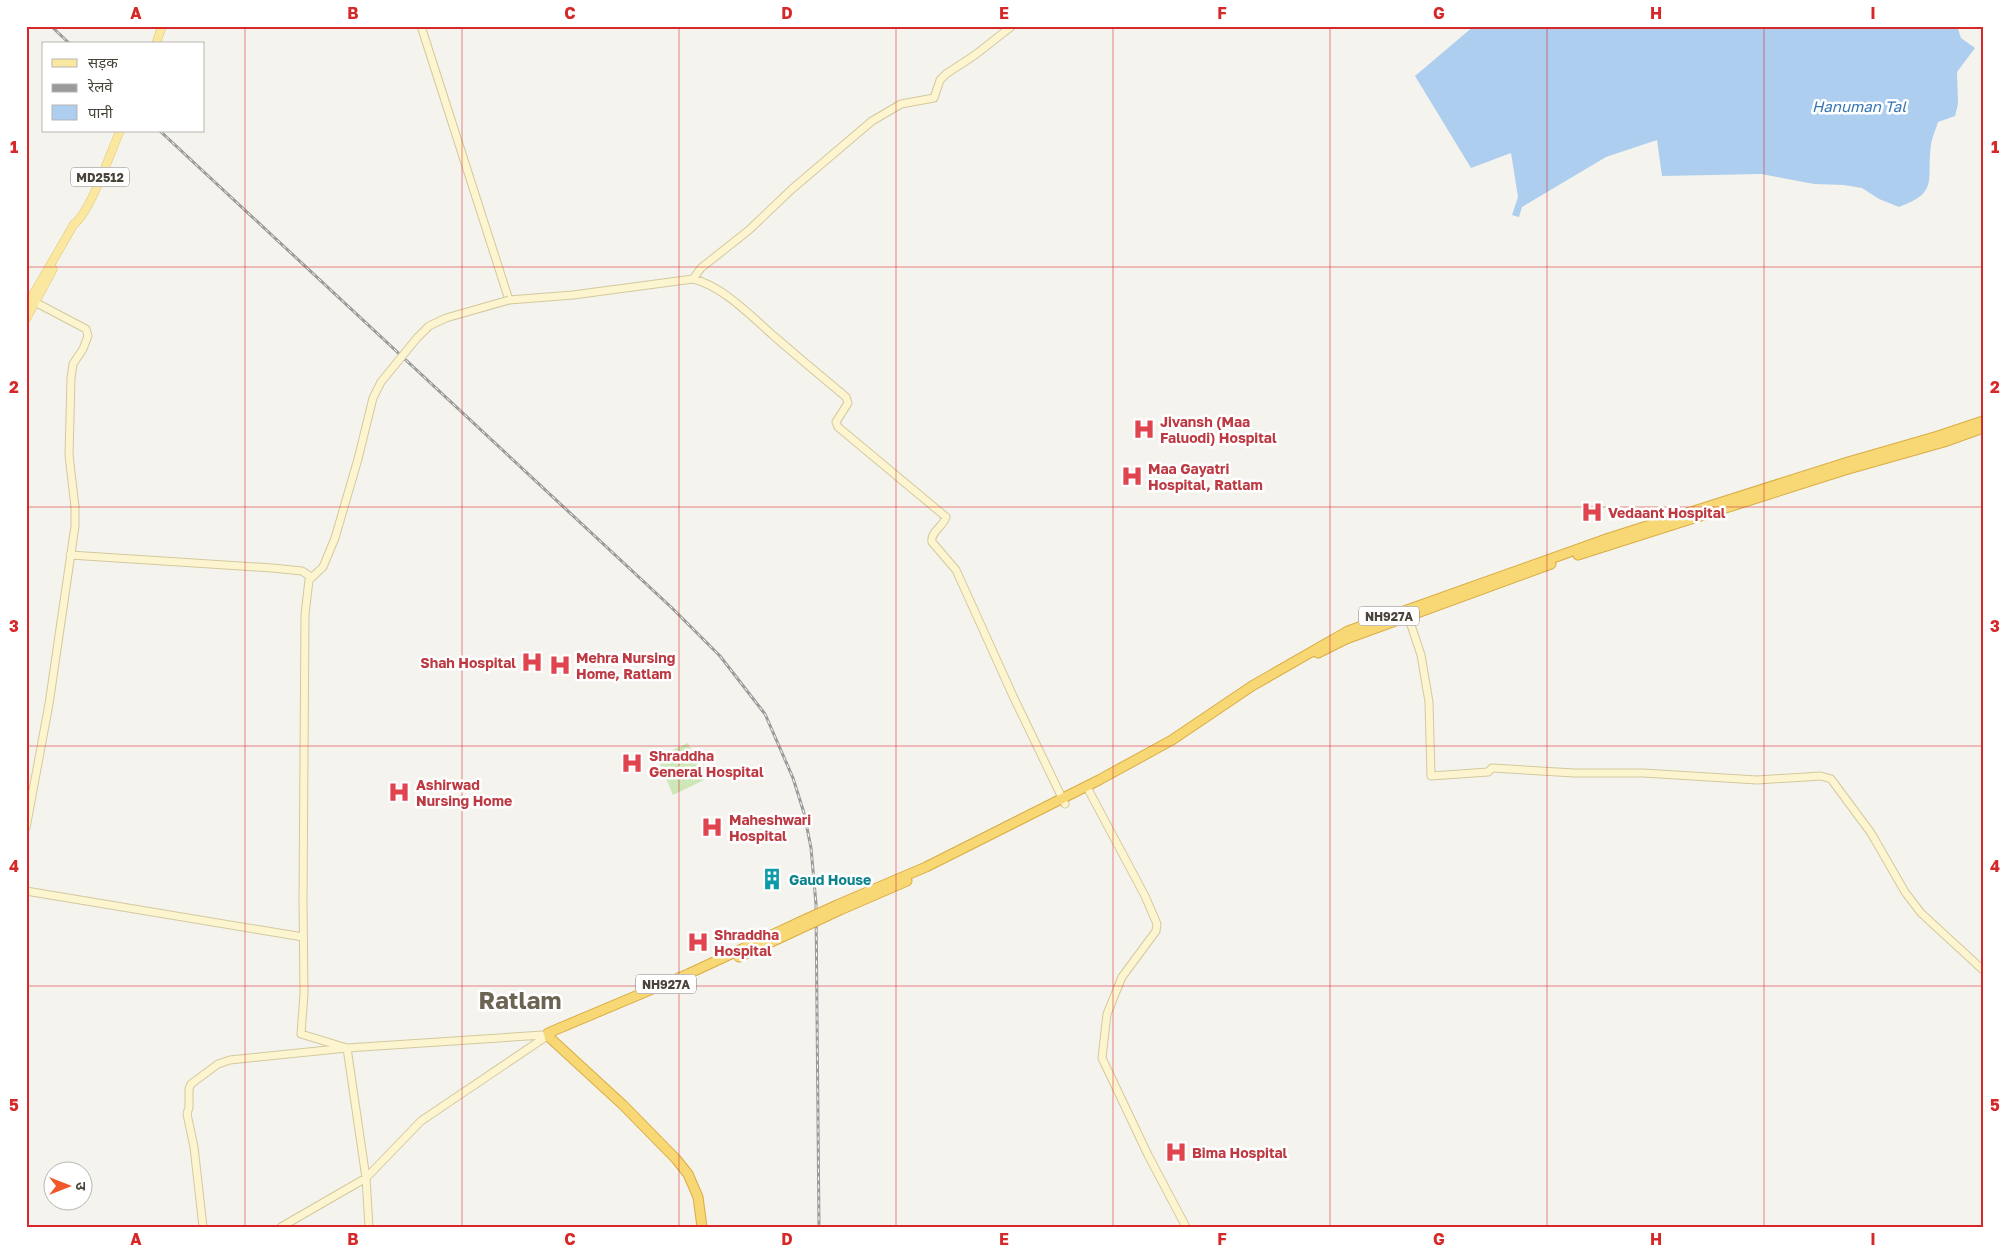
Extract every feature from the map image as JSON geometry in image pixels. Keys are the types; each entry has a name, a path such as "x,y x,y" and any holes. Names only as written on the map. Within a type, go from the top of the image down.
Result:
{"highway":[{"name":"NH927A","path":"1064,801 1089,791 1151,758 1201,724 1306,660 1346,639 1407,613 1618,535 1983,421"},
{"name":"NH927A","path":"1407,613 1645,533 1983,428"},
{"name":"NH927A","path":"547,1036 838,908 927,872 1064,801 1189,732"},
{"path":"547,1036 623,1105 676,1159 688,1174 698,1197 700,1227"}],"main road":[{"path":"157,42 162,26"},
{"name":"MD2512","path":"26,318 31,303 78,226 78,221 89,204 120,132"}],"street":[{"path":"421,26 509,300"},
{"path":"693,279 701,268 749,230 792,189 872,121 901,104 934,98 940,80 946,74 1012,26"},
{"path":"347,1048 301,1034 304,994 306,614 311,577 323,567 335,538 373,398 381,382 429,326 446,318 509,300 573,295 693,279 709,284 737,304 846,397 848,403 836,422 838,427 946,517 945,521 932,536 932,542 956,570 1013,696 1064,801"},
{"path":"26,828 47,712 75,515 69,455 72,368 85,345 88,332 79,325 31,303"},
{"path":"70,555 272,568 302,571 311,577"},
{"path":"1407,613 1421,655 1429,702 1431,776 1488,772 1492,768 1574,773 1643,773 1757,780 1821,776 1831,779 1871,833 1905,892 1921,912 1983,970"},
{"path":"1089,791 1145,896 1157,924 1156,931 1122,977 1107,1014 1102,1058 1148,1155 1186,1227"},
{"path":"26,890 303,937"},
{"path":"203,1227 194,1147 187,1114 189,1089 191,1084 218,1064 230,1060 347,1048 547,1036"},
{"path":"281,1227 366,1178 421,1121 547,1036"},
{"path":"347,1048 366,1178 369,1227"}],"green space":[{"path":"688,743 704,780 673,795 657,757"}],"water":[{"name":"Hanuman Tal","path":"1474,26 1957,26 1961,38 1975,48 1957,72 1958,104 1955,116 1938,122 1934,133 1931,145 1929,183 1926,190 1921,196 1899,207 1879,199 1862,188 1814,184 1761,174 1662,176 1657,140 1606,157 1522,207 1519,217 1512,215 1518,197 1511,153 1471,168 1415,76"}],"railway":[{"path":"51,26 68,42"},
{"path":"161,132 672,608 720,656 765,714 793,778 804,813 811,848 816,904 819,1227"}],"place":[{"name":"Jivansh (Maa Faluodi) Hospital","path":"1144,429"},
{"name":"Maa Gayatri Hospital, Ratlam","path":"1132,476"},
{"name":"Vedaant Hospital","path":"1592,512"},
{"name":"Shah Hospital","path":"532,662"},
{"name":"Mehra Nursing Home, Ratlam","path":"560,665"},
{"name":"Shraddha General Hospital","path":"632,763"},
{"name":"Ashirwad Nursing Home","path":"399,792"},
{"name":"Maheshwari Hospital","path":"712,827"},
{"name":"Gaud House","path":"772,879"},
{"name":"Shraddha Hospital","path":"698,942"},
{"name":"Bima Hospital","path":"1176,1152"}],"district":[{"name":"Ratlam","path":"520,999"}]}
